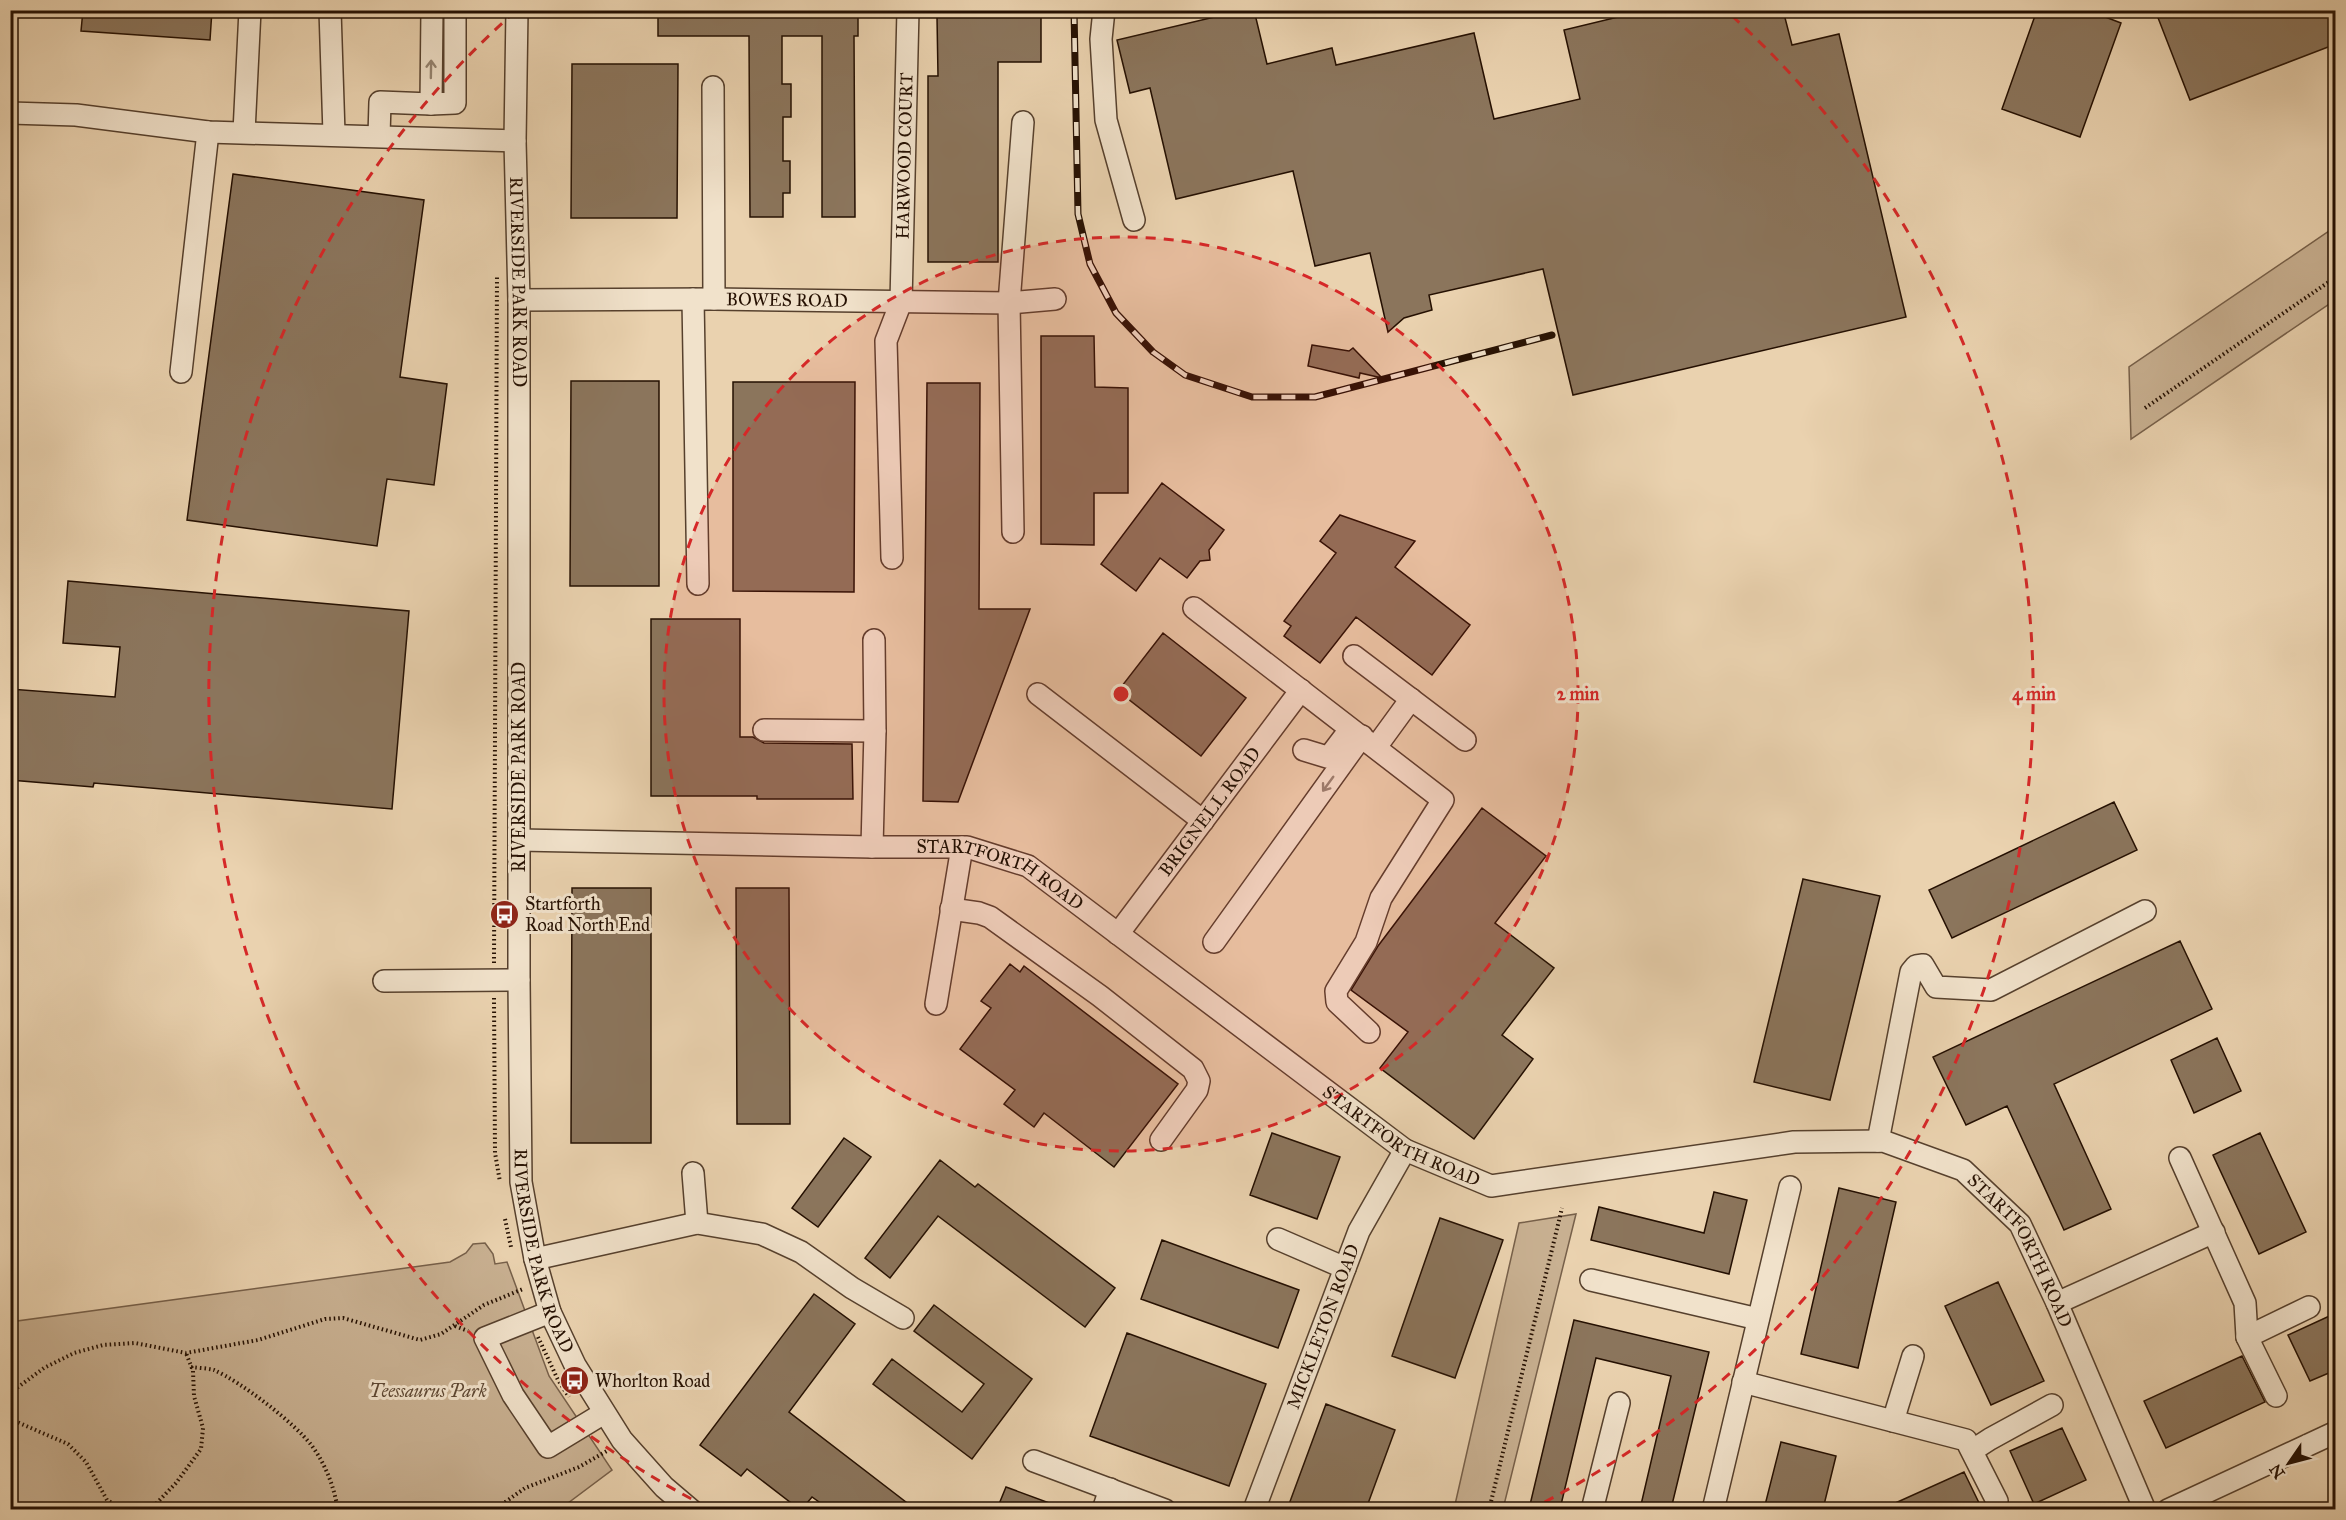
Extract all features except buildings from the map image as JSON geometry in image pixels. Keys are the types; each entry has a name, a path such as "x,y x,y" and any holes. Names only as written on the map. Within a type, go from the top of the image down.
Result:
{"street":[{"path":"244,132 250,10"},
{"path":"330,10 334,134"},
{"path":"431,104 432,10"},
{"path":"379,136 380,102 454,103 455,10"},
{"name":"RIVERSIDE PARK ROAD","path":"517,10 515,141 519,300 521,1182 535,1259 550,1312 574,1365 622,1440 664,1487 691,1509"},
{"name":"HARWOOD COURT","path":"892,558 886,341 901,303 909,10"},
{"path":"1104,10 1101,39 1106,120 1134,220"},
{"path":"698,584 703,299 713,87"},
{"path":"10,113 76,115 208,132 515,141"},
{"path":"1013,532 1009,303 1023,122"},
{"path":"181,372 208,132"},
{"name":"BOWES ROAD","path":"519,300 703,299 1009,303 1055,299"},
{"path":"1194,608 1443,800 1381,898 1366,942 1336,991 1337,1002 1369,1032"},
{"path":"872,847 875,731 874,640"},
{"path":"1354,656 1465,740"},
{"name":"BRIGNELL ROAD","path":"1118,934 1301,690"},
{"path":"1038,694 1203,821"},
{"path":"1214,942 1365,739 1411,699"},
{"path":"764,730 875,731"},
{"path":"1304,750 1327,757 1365,739"},
{"name":"STARTFORTH ROAD","path":"519,840 962,847 1028,866 1405,1150 1491,1186 1794,1142 1883,1141 1963,1170 2020,1224 2057,1303 2145,1509"},
{"path":"936,1004 962,847"},
{"path":"951,909 990,917 1100,996 1193,1069 1199,1081 1197,1090 1161,1140"},
{"path":"1878,1141 1911,972 1916,966 1923,965 1936,987 1991,990 2145,911"},
{"path":"384,981 519,980"},
{"name":"MICKLETON ROAD","path":"1254,1509 1359,1231 1405,1150"},
{"path":"2180,1158 2245,1303 2247,1337 2276,1396"},
{"path":"693,1173 697,1223"},
{"path":"1713,1509 1790,1187"},
{"path":"535,1259 697,1223 762,1234 782,1243 801,1252 852,1288 903,1318"},
{"path":"2057,1303 2214,1232"},
{"path":"1278,1239 1345,1268"},
{"path":"1592,1280 1758,1319"},
{"path":"2247,1337 2309,1307"},
{"path":"550,1312 485,1338 513,1395 548,1447 604,1413"},
{"path":"1893,1421 1913,1356"},
{"path":"1743,1382 1893,1421 1970,1445 1990,1439 2052,1406"},
{"path":"1592,1509 1619,1403"},
{"path":"2168,1509 2336,1432"},
{"path":"1970,1445 1997,1502"},
{"path":"1034,1461 1165,1509"},
{"path":"1103,1509 1110,1490"}],"path":[{"path":"497,266 494,980 495,1153 500,1185"},
{"path":"2145,408 2336,277"},
{"path":"1489,1509 1562,1208"},
{"path":"505,1218 512,1250"},
{"path":"10,1393 44,1368 74,1353 103,1345 135,1343 186,1353 258,1340 325,1319 343,1318 420,1340 441,1334 484,1305 523,1289 520,1280"},
{"path":"150,1509 176,1483 201,1449 203,1428 186,1353"},
{"path":"191,1367 213,1370 239,1385 288,1422 311,1445 326,1469 338,1509"},
{"path":"10,1419 68,1444 86,1462 107,1500 125,1509"},
{"path":"494,1509 525,1488 579,1467 622,1440"}],"green space":[{"path":"2335,227 2335,300 2131,439 2129,367"},
{"path":"1576,1214 1503,1509 1454,1509 1519,1223"},
{"name":"Teessaurus Park","path":"485,1243 493,1254 495,1264 507,1262 549,1376 612,1470 560,1509 11,1509 10,1322 450,1262 466,1253 473,1244"}],"railway":[{"path":"1074,10 1078,214 1090,264 1116,313 1153,352 1185,375 1252,397 1315,397 1552,335"}],"place":[{"name":"Startforth Road North End","path":"504,914"},
{"name":"Whorlton Road","path":"574,1381"}]}
